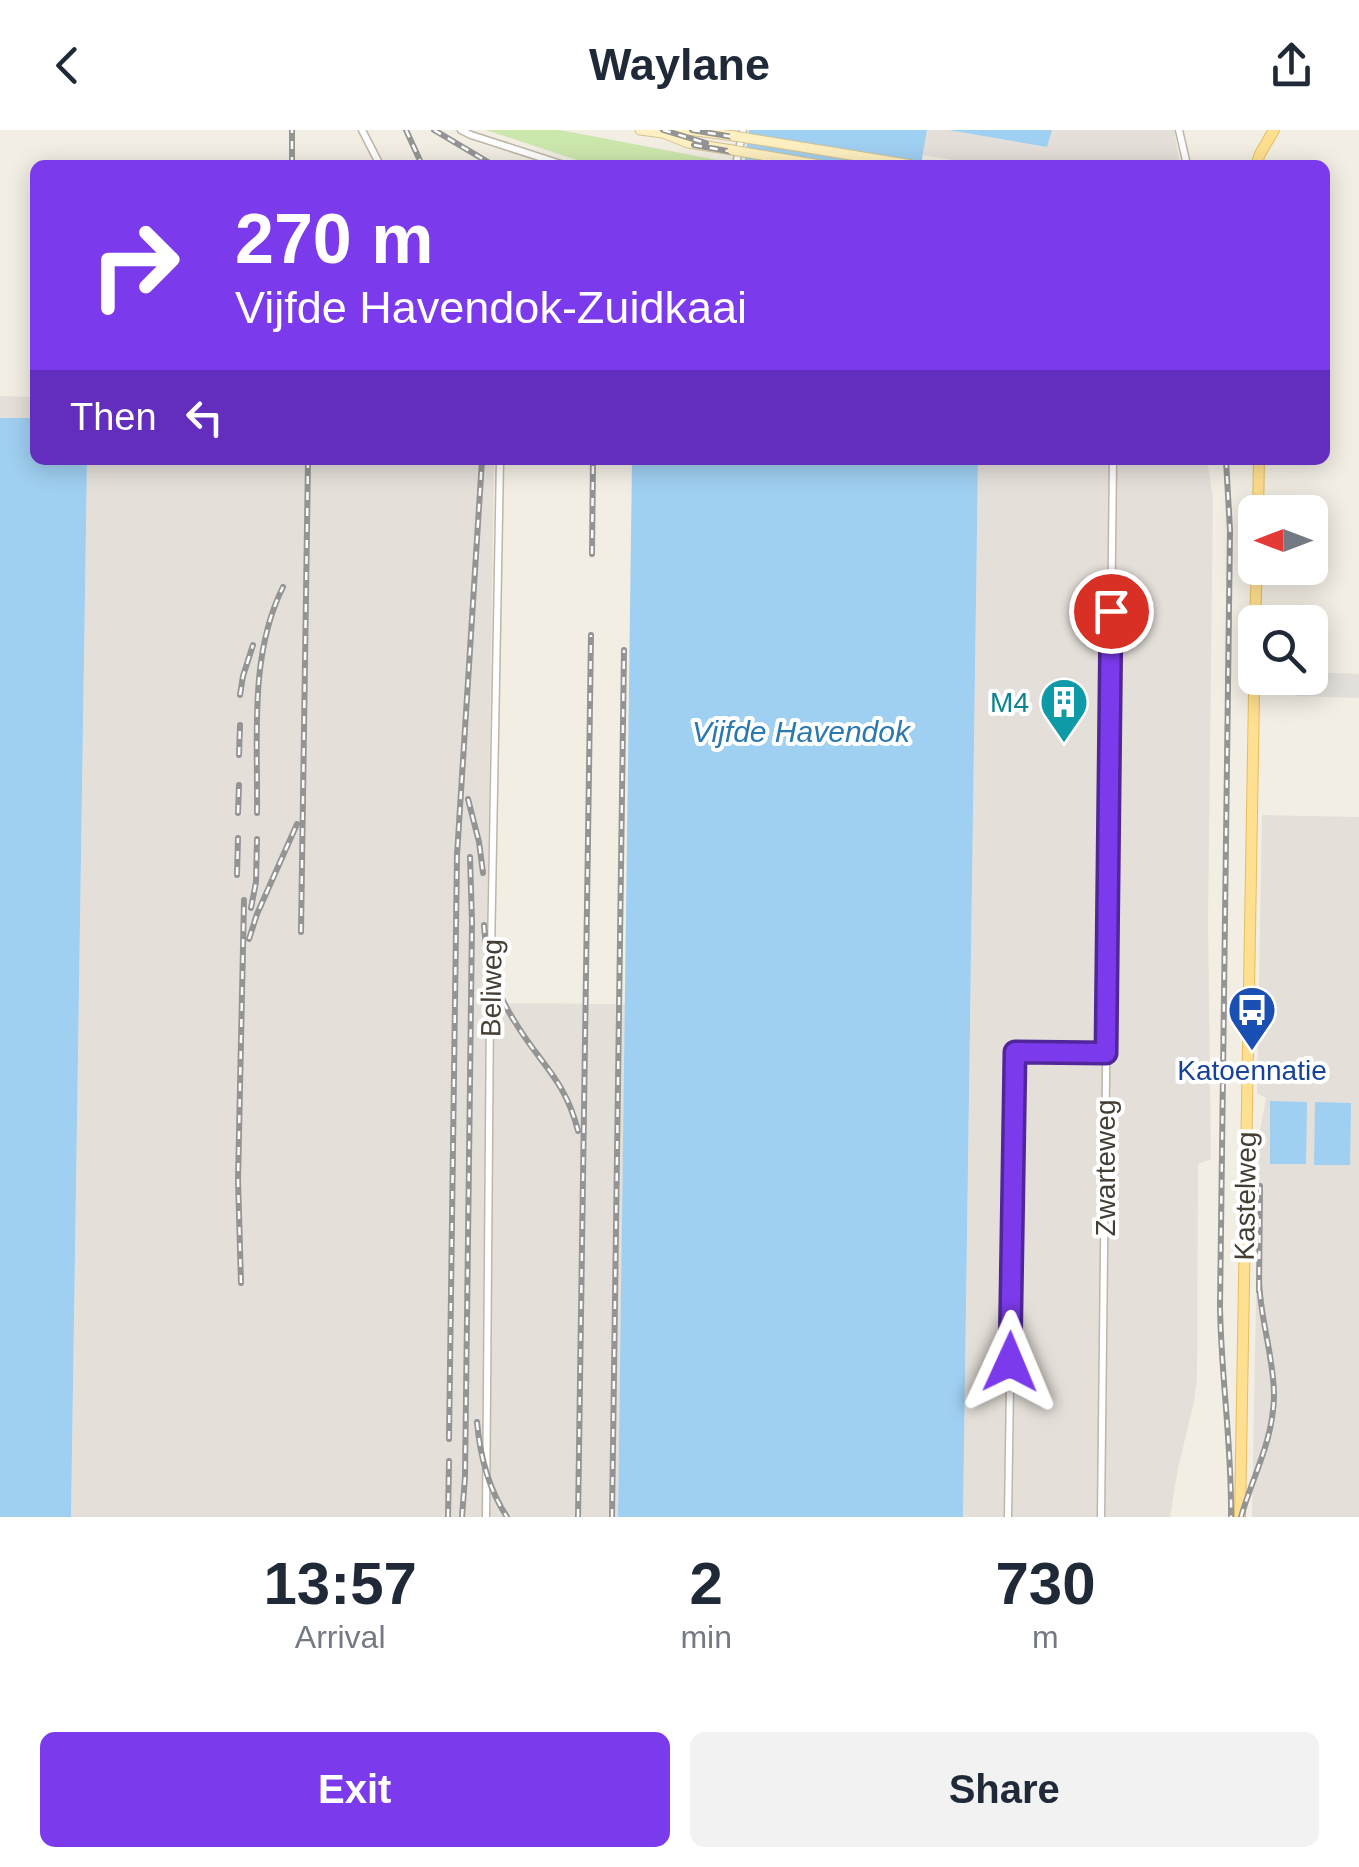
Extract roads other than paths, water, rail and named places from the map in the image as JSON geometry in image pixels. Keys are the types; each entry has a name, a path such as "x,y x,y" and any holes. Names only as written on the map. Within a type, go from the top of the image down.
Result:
{"main road":[{"path":"640,130 738,133 885,160"},
{"path":"1258,160 1274,130"},
{"path":"664,133 688,143 791,160"},
{"path":"1258,495 1259,465"},
{"name":"Kastelweg","path":"1240,1517 1254,695"}],"street":[{"path":"362,130 377,160"},
{"path":"461,130 548,160"},
{"path":"1179,130 1186,160"},
{"path":"736,160 738,133"},
{"name":"Beliweg","path":"486,1517 489,1062 500,465"},
{"name":"Zwarteweg","path":"1100,1517 1113,465"},
{"path":"1008,1517 1015,1052 1106,1053"}],"water":[{"path":"749,130 927,130 922,160 745,160"},
{"path":"948,130 1052,130 1047,147"},
{"path":"0,418 30,418 30,465 87,465 71,1517 0,1517"},
{"name":"Vijfde Havendok","path":"632,465 978,465 963,1517 618,1517"},
{"path":"1270,1101 1307,1102 1306,1164 1270,1164"},
{"path":"1315,1102 1351,1103 1350,1165 1314,1165"}],"railway":[{"path":"292,130 292,160"},
{"path":"406,130 420,160"},
{"path":"434,130 485,160"},
{"path":"663,130 706,143"},
{"path":"692,130 869,160"},
{"path":"694,145 778,160"},
{"path":"301,932 308,465"},
{"path":"449,1439 457,855 482,465"},
{"path":"592,554 593,465"},
{"path":"1226,465 1230,530 1220,1306 1231,1517"},
{"path":"257,813 260,669 272,613 283,587"},
{"path":"578,1517 591,635"},
{"path":"240,695 253,645"},
{"path":"612,1517 624,650"},
{"path":"239,755 240,725"},
{"path":"238,813 239,785"},
{"path":"468,799 483,873"},
{"path":"249,939 297,824"},
{"path":"237,875 238,838"},
{"path":"251,908 257,839"},
{"path":"462,1517 470,857"},
{"path":"241,1283 238,1180 244,900"},
{"path":"484,925 490,963 502,999 559,1085 578,1131"},
{"path":"1259,1291 1260,1186"},
{"path":"1241,1517 1273,1413 1270,1352 1259,1280"},
{"path":"477,1422 486,1471 507,1517"},
{"path":"448,1517 449,1461"}],"place":[{"name":"M4","path":"1064,744"},
{"name":"Katoennatie","path":"1252,1052"}]}
